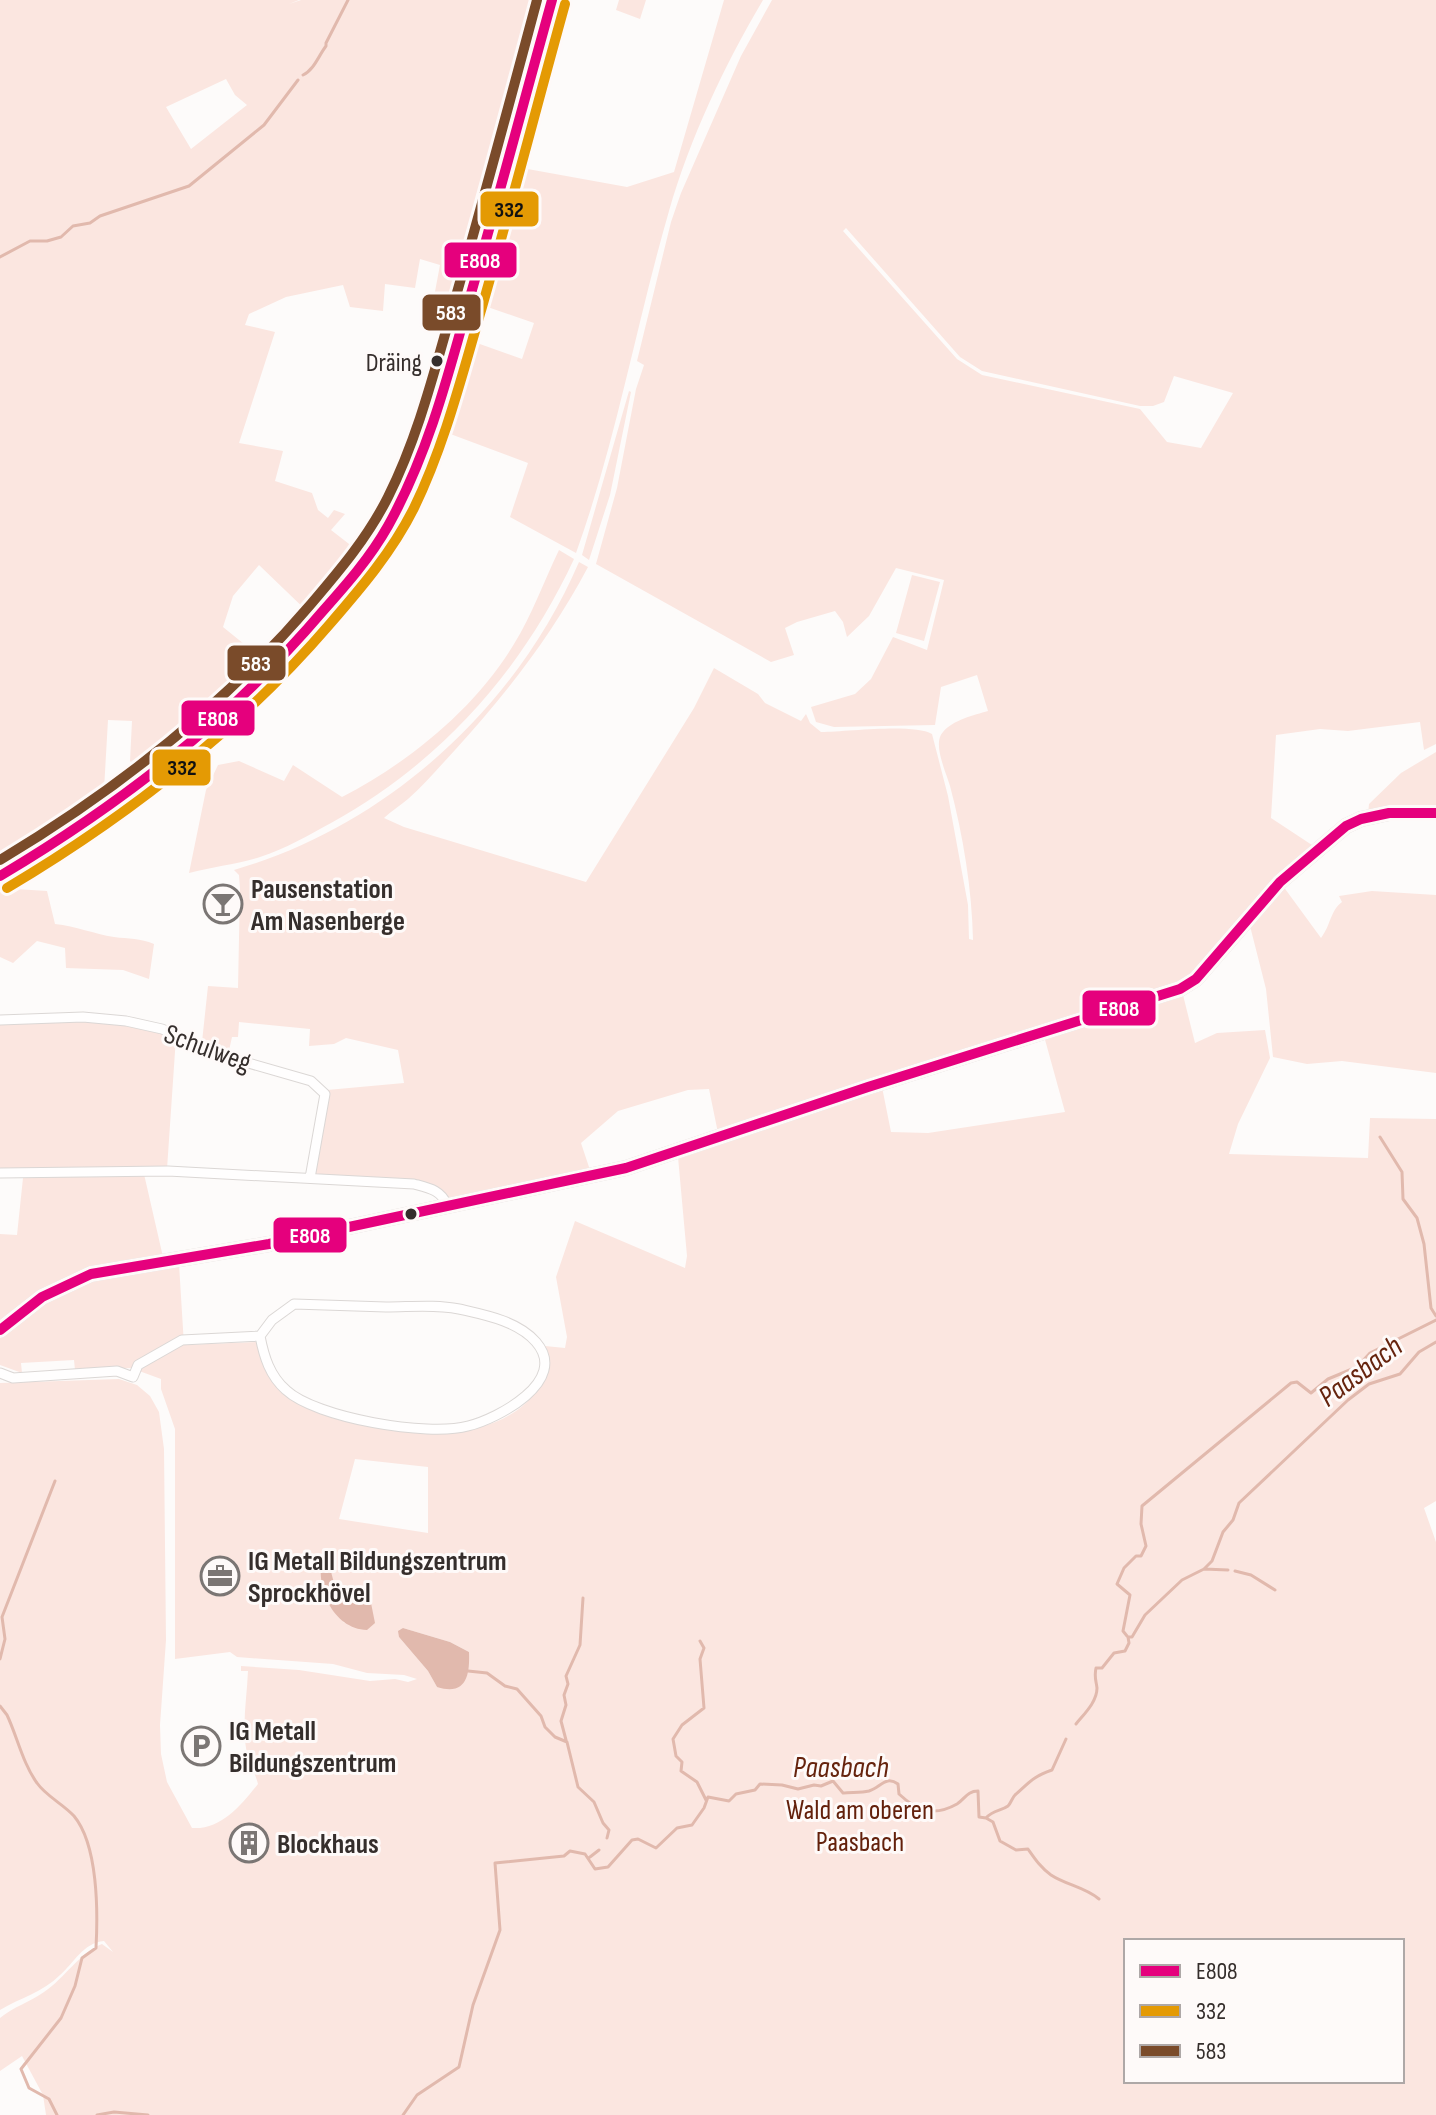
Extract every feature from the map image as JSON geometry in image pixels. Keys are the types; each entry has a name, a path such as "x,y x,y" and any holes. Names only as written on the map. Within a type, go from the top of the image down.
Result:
{"street":[{"path":"1,873 116,803 252,690 293,649 357,571 387,528 418,468 443,395 552,0"},
{"path":"0,1330 42,1297 91,1274 269,1244 626,1168 868,1087 1180,989 1196,979 1280,882 1346,826 1389,813 1436,813"},
{"name":"Schulweg","path":"0,1020 83,1017 126,1021 162,1029 238,1060 311,1081 325,1094 310,1178"},
{"path":"0,1173 168,1171 414,1184 435,1189 447,1205"},
{"path":"294,1304 456,1308 509,1322 537,1342 543,1358 542,1375 521,1402 466,1427 401,1426 351,1419 302,1402 285,1390 271,1373 260,1336 272,1320 294,1304"},
{"path":"0,1373 13,1378 117,1371 133,1377 138,1365 182,1340 260,1336"}],"green space":[{"path":"0,0 299,0 289,4 301,0 547,0 463,305 434,297 440,265 420,259 415,288 385,284 383,311 350,307 343,285 286,297 249,314 245,325 275,332 239,443 283,451 275,481 312,493 318,510 328,518 334,510 345,514 331,530 362,554 312,616 259,565 233,596 223,627 270,665 144,776 130,761 132,721 108,720 103,807 11,861 0,855","holes":["226,79 235,95 247,105 191,149 166,107"]},
{"path":"619,0 646,0 640,19 616,10"},
{"path":"724,0 763,0 709,103 677,184 603,469 576,553 510,517 528,463 437,429 463,338 522,359 534,323 473,302 511,166 627,187 674,172"},
{"path":"772,0 1436,0 1436,744 1424,750 1420,722 1348,731 1320,729 1276,735 1271,818 1315,847 1195,975 1179,986 718,1133 709,1089 688,1090 618,1111 581,1143 590,1170 450,1198 431,1186 313,1175 327,1090 404,1083 398,1050 346,1038 334,1044 309,1046 310,1029 239,1022 238,1037 232,1037 228,1055 202,1042 208,986 238,988 240,888 239,875 234,870 290,850 344,824 394,791 441,754 483,712 520,665 553,615 579,562 588,567 528,663 432,775 384,818 404,827 586,882 694,708 714,668 758,694 765,703 801,721 806,714 810,723 821,732 910,729 932,734 948,796 968,905 969,939 973,940 963,843 939,743 943,732 952,724 988,711 977,675 941,687 935,725 834,727 816,722 811,707 855,694 871,679 893,637 927,650 944,580 896,568 869,616 847,637 843,622 835,611 797,622 785,628 794,655 771,662 596,564 617,488 636,389 644,365 637,361 671,222 741,56","holes":["846,228 960,357 982,371 1140,406 1164,402 1174,376 1233,393 1201,448 1167,442 1140,409 982,375 957,359 843,231"]},
{"path":"629,391 610,495 589,560 582,555"},
{"path":"559,550 574,559 553,600 503,676 442,743 371,799 297,842 260,857 189,873 206,790 218,765 239,761 284,781 293,765 342,797 391,768 460,712 498,668 527,621"},
{"path":"912,575 940,582 924,641 896,633"},
{"path":"1436,752 1436,809 1368,814 1369,804 1401,773"},
{"path":"1283,886 1321,938 1342,902 1339,896 1372,891 1436,895 1436,1073 1342,1061 1307,1064 1273,1057 1266,989 1249,922"},
{"path":"0,888 47,891 55,924 154,944 149,979 123,970 66,968 65,948 37,941 13,963 0,957"},
{"name":"Wald am oberen Paasbach","path":"1182,991 1195,1043 1217,1033 1265,1030 1270,1058 1238,1124 1229,1154 1368,1158 1370,1118 1436,1119 1436,1501 1424,1508 1436,1542 1436,2115 46,2115 43,2095 22,2056 0,2071 0,2018 44,1992 94,1948 102,1944 113,1952 104,1941 90,1945 53,1981 0,2010 0,1383 119,1379 137,1385 150,1396 159,1412 164,1449 166,1640 161,1754 167,1782 192,1828 221,1821 258,1784 246,1748 248,1671 241,1671 241,1666 299,1670 370,1681 395,1679 408,1682 417,1679 404,1675 367,1673 333,1664 237,1657 230,1652 175,1659 175,1429 161,1389 161,1379 131,1368 75,1370 74,1360 21,1363 22,1373 0,1365 0,1338 19,1320 75,1284 109,1275 179,1264 184,1345 256,1342 268,1373 290,1398 308,1409 355,1424 409,1431 480,1427 504,1418 531,1398 546,1377 545,1346 565,1348 567,1337 556,1277 575,1221 685,1268 687,1256 678,1157 882,1087 891,1132 928,1133 1065,1112 1044,1036","holes":["355,1459 428,1467 428,1533 339,1519","323,1556 330,1559 334,1583 342,1593 363,1605 344,1623","403,1628 450,1642 469,1652 437,1687 428,1671 399,1637"]},
{"path":"37,1019 125,1023 176,1037 167,1169 0,1171 0,1022"},
{"path":"144,1174 163,1257 38,1291 0,1322 0,1234 17,1235 23,1178"}],"shaded area":[{"path":"323,1556 330,1559 332,1577 346,1599 353,1603 371,1603 375,1623 367,1630 345,1622 329,1604 321,1580"},
{"path":"403,1628 450,1642 469,1652 464,1682 454,1689 437,1687 428,1671 399,1637 398,1631"}],"waterway":[{"path":"303,75 326,46 348,0"},
{"path":"0,257 30,241 61,237 73,226 90,223 100,216 189,186 264,125 298,80"},
{"path":"1380,1137 1402,1172 1403,1199 1417,1218 1424,1244 1431,1308 1436,1316"},
{"path":"1127,1636 1123,1631 1130,1595 1117,1584 1124,1568 1136,1556 1141,1556 1146,1546 1141,1524 1142,1506 1291,1383 1297,1382 1311,1393 1328,1379 1357,1367 1370,1353 1436,1320"},
{"name":"Paasbach","path":"1076,1724 1095,1698 1096,1668 1102,1668 1114,1653 1125,1651 1128,1637 1132,1637 1145,1615 1182,1580 1204,1569 1212,1561 1239,1503 1348,1400 1369,1384 1400,1374 1419,1352 1436,1342"},
{"path":"0,1659 5,1639 2,1617 55,1481"},
{"path":"1204,1569 1228,1570"},
{"path":"1235,1571 1251,1575 1275,1590"},
{"path":"566,1740 561,1721 566,1705 566,1676 580,1645 583,1598"},
{"path":"700,1641 704,1648 700,1659 704,1708 682,1725 673,1739 676,1756 682,1762 681,1771 697,1782 706,1800"},
{"path":"468,1671 487,1673 505,1686 517,1689 541,1716 545,1727 555,1737 567,1742 578,1787 594,1802 609,1830 607,1838"},
{"path":"0,1706 7,1715 37,1783 74,1816 82,1828 95,1879 96,1948 82,1958 75,1986 61,2018 21,2069 29,2088 49,2099 57,2115"},
{"name":"Paasbach","path":"403,2115 417,2095 459,2067 473,2005 500,1930 495,1863 564,1856 570,1851 585,1854 595,1869 608,1867 632,1840 638,1839 656,1848 677,1828 692,1825 708,1797 729,1801 736,1794 755,1790 760,1784 798,1789 833,1781 843,1793 869,1791 890,1781 898,1784 899,1794 912,1805 933,1811 949,1808 978,1791 979,1817 986,1818 1008,1806 1032,1780 1052,1770 1066,1739"},
{"path":"986,1818 993,1822 1000,1841 1016,1850 1028,1849 1051,1875 1099,1899"},
{"path":"590,1857 599,1850"},
{"name":"Paasbach","path":"97,2115 114,2112 148,2115"}],"transit line":[{"name":"583","path":"0,860 126,776 204,712 277,642 343,566 372,526 399,474 426,401 537,0"},
{"name":"E808","path":"0,876 88,820 212,724 287,651 349,581 381,538 414,472 444,389 552,0"},
{"name":"332","path":"7,888 95,832 219,736 294,664 364,583 396,540 425,484 452,409 565,4"},
{"name":"E808","path":"0,1330 42,1297 91,1274 269,1244 626,1168 868,1087 1180,989 1196,979 1280,882 1346,826 1389,813 1436,813"}],"place":[{"name":"Dräing","path":"437,361"},
{"name":"Pausenstation Am Nasenberge","path":"223,904"},
{"name":"IG Metall Bildungszentrum Sprockhövel","path":"220,1576"},
{"name":"IG Metall Bildungszentrum","path":"201,1746"},
{"name":"Blockhaus","path":"249,1843"}]}
